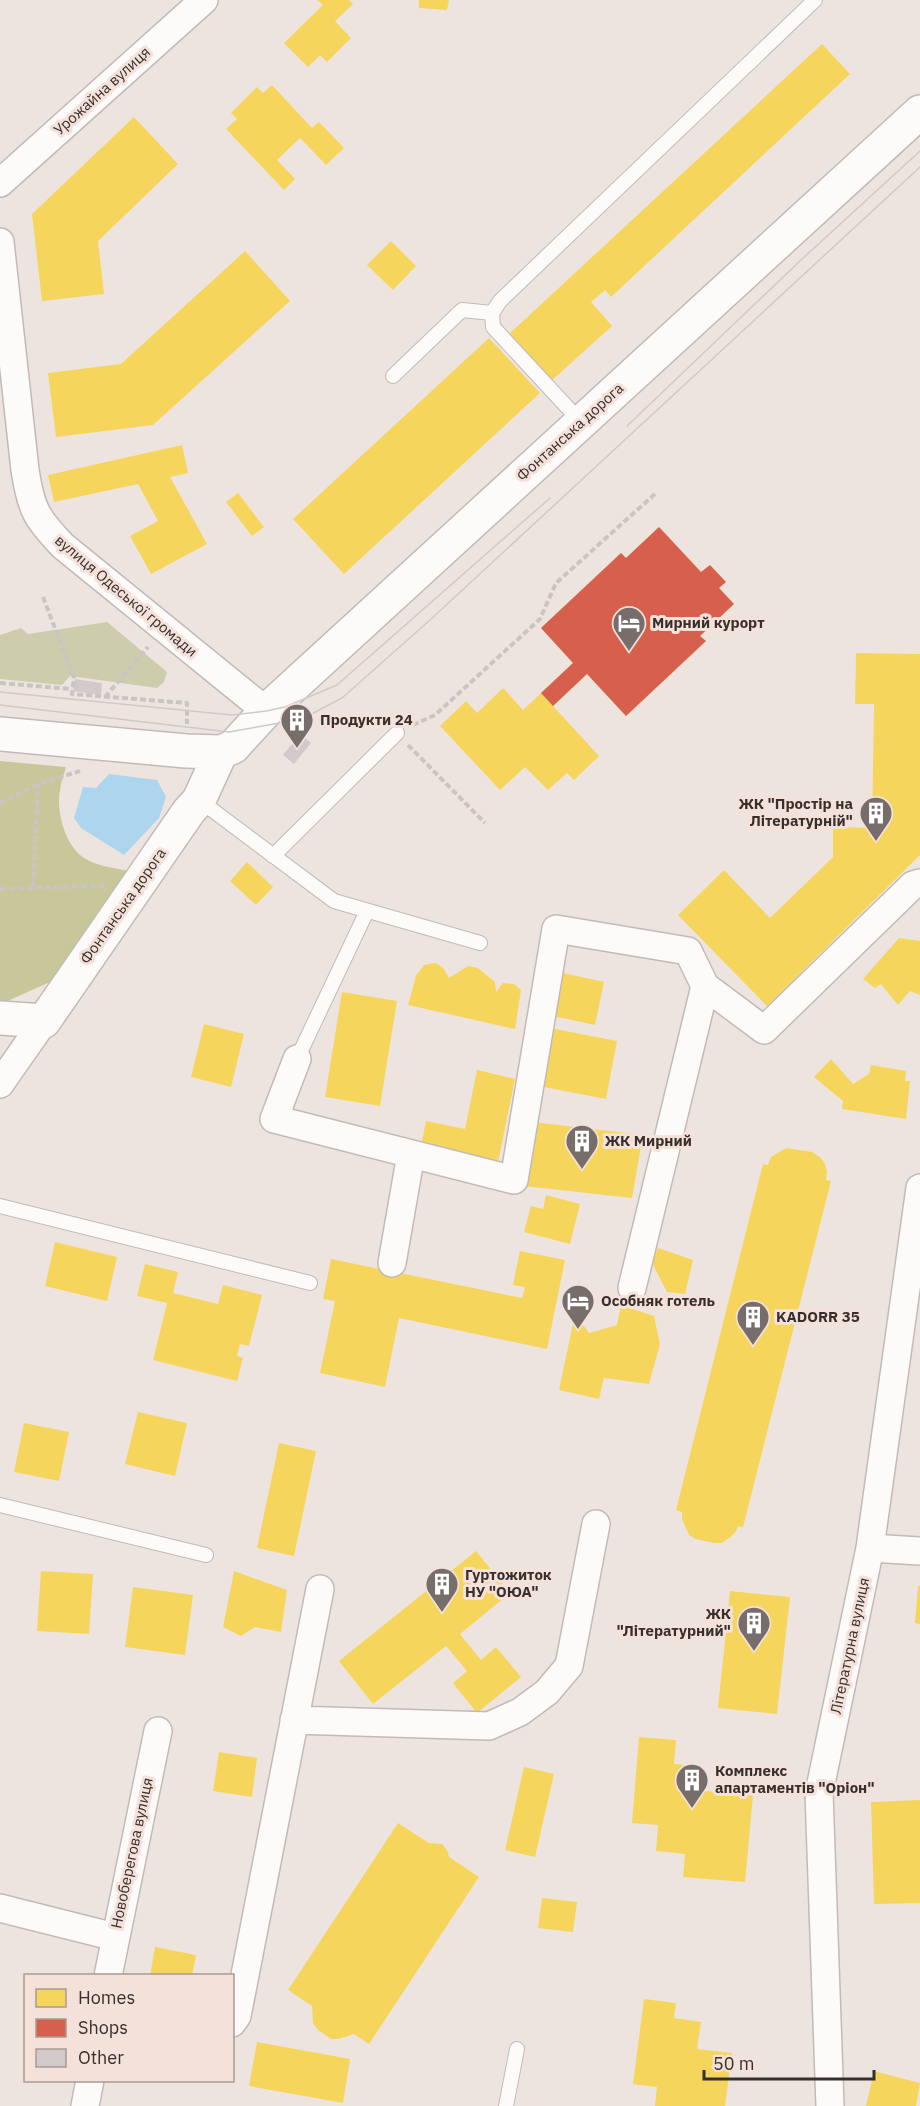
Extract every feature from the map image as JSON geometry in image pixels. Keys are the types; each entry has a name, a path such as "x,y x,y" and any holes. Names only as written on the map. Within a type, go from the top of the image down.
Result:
{"main road":[{"name":"Фонтанська дорога","path":"44,1021 189,811 200,800 221,752 233,747 266,711 920,112"},
{"path":"0,734 186,751 221,752"},
{"path":"0,1018 44,1021"}],"street":[{"name":"Урожайна вулиця","path":"0,183 204,0"},
{"name":"вулиця Одеської громади","path":"0,242 30,499 43,525 63,546 266,711"},
{"path":"297,1059 274,1119 514,1180 556,929 688,951 705,986 764,1030 913,885 920,883"},
{"path":"632,1288 705,986"},
{"path":"0,1084 44,1021"},
{"path":"392,1263 411,1154"},
{"name":"Літературна вулиця","path":"830,2106 819,1793 870,1548 920,1188"},
{"path":"294,1720 489,1726 520,1712 547,1692 569,1666 596,1524"},
{"path":"870,1548 920,1551"},
{"path":"234,2020 237,2016 320,1589"},
{"name":"Новоберегова вулиця","path":"108,1974 158,1731"},
{"path":"0,1908 115,1937"},
{"path":"85,2106 90,2082"}],"lane":[{"path":"581,422 493,327 492,313 500,301 815,0"},
{"path":"393,376 462,310 492,313"},
{"path":"273,856 397,733"},
{"path":"200,800 333,901 480,943"},
{"path":"297,1059 367,911"},
{"path":"0,1206 310,1283"},
{"path":"0,1505 206,1555"},
{"path":"506,2106 517,2049"}],"path":[{"path":"485,824 397,733 435,715 540,619 556,583 655,494"},
{"path":"105,697 164,628"},
{"path":"0,683 72,689"},
{"path":"0,803 38,784 76,771 86,771"},
{"path":"33,887 38,784"}],"green space":[{"path":"107,622 167,672 164,682 157,688 70,676 62,685 0,679 0,635 21,628 28,634"},
{"path":"0,761 66,767 60,787 59,807 62,825 74,849 91,862 130,871 59,978 3,1003 0,1002"}],"water":[{"path":"109,774 157,780 166,797 159,818 124,855 81,828 74,818 83,787 96,788"}],"building: Homes":[{"path":"317,0 349,0 353,4 335,21 351,38 327,62 320,55 308,67 284,43 323,5"},
{"path":"419,0 449,0 447,10 419,8"},
{"path":"822,44 850,74 611,297 605,290 591,302 612,326 550,382 508,335"},
{"path":"272,85 312,128 319,122 344,148 326,165 300,138 277,160 295,179 284,190 226,129 237,119 231,113 257,87 263,93"},
{"path":"134,117 178,164 98,241 104,294 42,301 32,214"},
{"path":"391,241 416,266 393,290 367,265"},
{"path":"245,251 290,301 153,425 56,437 48,373 121,364"},
{"path":"489,338 540,393 344,574 293,519"},
{"path":"182,445 188,473 170,477 207,544 151,574 130,536 158,521 138,484 54,502 48,475"},
{"path":"238,493 264,527 252,536 226,502"},
{"name":"Мирний курорт","path":"659,527 701,572 710,565 726,582 719,588 734,604 700,636 706,641 626,716 587,674 553,706 599,756 574,780 567,773 548,790 525,767 500,790 440,726 466,701 477,713 503,688 523,710 573,663 541,628 621,553 626,558"},
{"name":"ЖК \"Простір на Літературній\"","path":"856,653 920,654 920,855 767,1006 678,915 724,870 770,918 833,857 833,827 872,828 874,704 855,704"},
{"path":"247,862 273,887 256,905 230,881"},
{"path":"899,938 920,941 920,995 910,991 898,1005 881,984 875,988 863,979"},
{"path":"436,963 444,969 449,978 468,966 478,968 495,982 496,992 503,983 514,984 521,990 515,1029 408,1005 416,976 424,965"},
{"path":"554,971 604,982 595,1025 544,1014"},
{"path":"342,992 397,1001 380,1106 325,1097"},
{"path":"204,1024 244,1034 231,1087 191,1077"},
{"path":"550,1028 617,1041 606,1099 539,1086"},
{"path":"831,1059 853,1084 869,1074 871,1065 906,1071 905,1081 910,1081 906,1119 842,1109 843,1101 814,1077"},
{"path":"477,1070 515,1079 497,1167 420,1151 426,1121 465,1129"},
{"name":"ЖК Мирний","path":"533,1122 643,1135 632,1198 524,1186"},
{"name":"KADORR 35","path":"786,1148 812,1152 820,1157 825,1164 826,1180 831,1181 743,1527 738,1526 735,1533 722,1543 714,1543 689,1535 682,1519 682,1512 676,1510 763,1164 768,1165 771,1157"},
{"path":"546,1195 580,1204 570,1244 524,1232 531,1206 543,1209"},
{"path":"55,1242 117,1257 107,1301 45,1286"},
{"path":"658,1248 693,1260 685,1294 667,1292 652,1263"},
{"path":"520,1251 565,1260 547,1349 399,1318 385,1387 320,1373 335,1301 323,1299 331,1259 522,1298 525,1287 513,1285"},
{"path":"145,1264 178,1272 173,1293 218,1304 223,1285 262,1295 249,1346 240,1344 237,1356 243,1358 237,1381 153,1360 167,1303 137,1296"},
{"path":"621,1305 654,1316 660,1344 649,1384 604,1378 599,1399 559,1390 575,1314 589,1333 617,1325"},
{"path":"138,1412 187,1423 175,1476 125,1464"},
{"path":"24,1423 69,1432 59,1481 14,1472"},
{"path":"279,1443 316,1451 294,1556 257,1548"},
{"name":"Гуртожиток НУ \"ОЮА\"","path":"476,1551 510,1593 460,1634 481,1660 496,1647 521,1677 477,1713 453,1683 467,1671 446,1646 373,1704 339,1661"},
{"path":"41,1571 93,1574 89,1634 37,1631"},
{"path":"234,1571 287,1590 281,1632 255,1627 241,1636 223,1627"},
{"path":"918,1586 920,1586 920,1624 915,1623"},
{"path":"133,1587 193,1595 185,1655 125,1647"},
{"name":"ЖК \"Літературний\"","path":"730,1591 790,1597 777,1714 718,1708"},
{"name":"Комплекс апартаментів \"Оріон\"","path":"639,1737 676,1740 674,1764 695,1766 693,1790 753,1795 745,1882 683,1877 685,1854 656,1851 658,1825 632,1823"},
{"path":"219,1752 257,1758 252,1797 213,1791"},
{"path":"524,1767 554,1774 535,1857 505,1850"},
{"path":"920,1800 920,1903 874,1904 871,1802"},
{"path":"398,1823 429,1843 442,1844 449,1857 479,1877 369,2044 354,2034 331,2039 318,2030 313,2023 312,2006 288,1990"},
{"path":"542,1898 577,1902 573,1932 538,1928"},
{"path":"155,1947 196,1955 192,1974 150,1974"},
{"path":"644,1999 676,2003 674,2018 701,2022 697,2049 732,2053 725,2106 655,2106 657,2087 633,2084"},
{"path":"257,2042 350,2059 343,2103 249,2086"},
{"path":"874,2071 920,2083 916,2106 866,2106"}],"building: Shops":[{"name":"Мирний курорт","path":"659,527 701,572 710,565 726,582 719,588 734,604 700,636 706,641 626,716 587,674 553,706 541,693 573,663 541,628 621,553 626,558"}],"building: Other":[{"path":"75,679 102,683 101,695 73,691"},
{"name":"Продукти 24","path":"300,734 311,743 294,764 283,755"}],"tram line":[{"path":"627,426 801,260 920,151"},
{"path":"0,705 229,732 302,719 342,698 430,620 920,167"},
{"path":"0,692 232,715 285,707 337,685 550,498"}],"place":[{"name":"Мирний курорт","path":"629,652"},
{"name":"Продукти 24","path":"297,749"},
{"name":"ЖК \"Простір на Літературній\"","path":"876,842"},
{"name":"ЖК Мирний","path":"582,1170"},
{"name":"Особняк готель","path":"578,1330"},
{"name":"KADORR 35","path":"753,1346"},
{"name":"Гуртожиток НУ \"ОЮА\"","path":"442,1613"},
{"name":"ЖК \"Літературний\"","path":"754,1652"},
{"name":"Комплекс апартаментів \"Оріон\"","path":"692,1809"}]}
